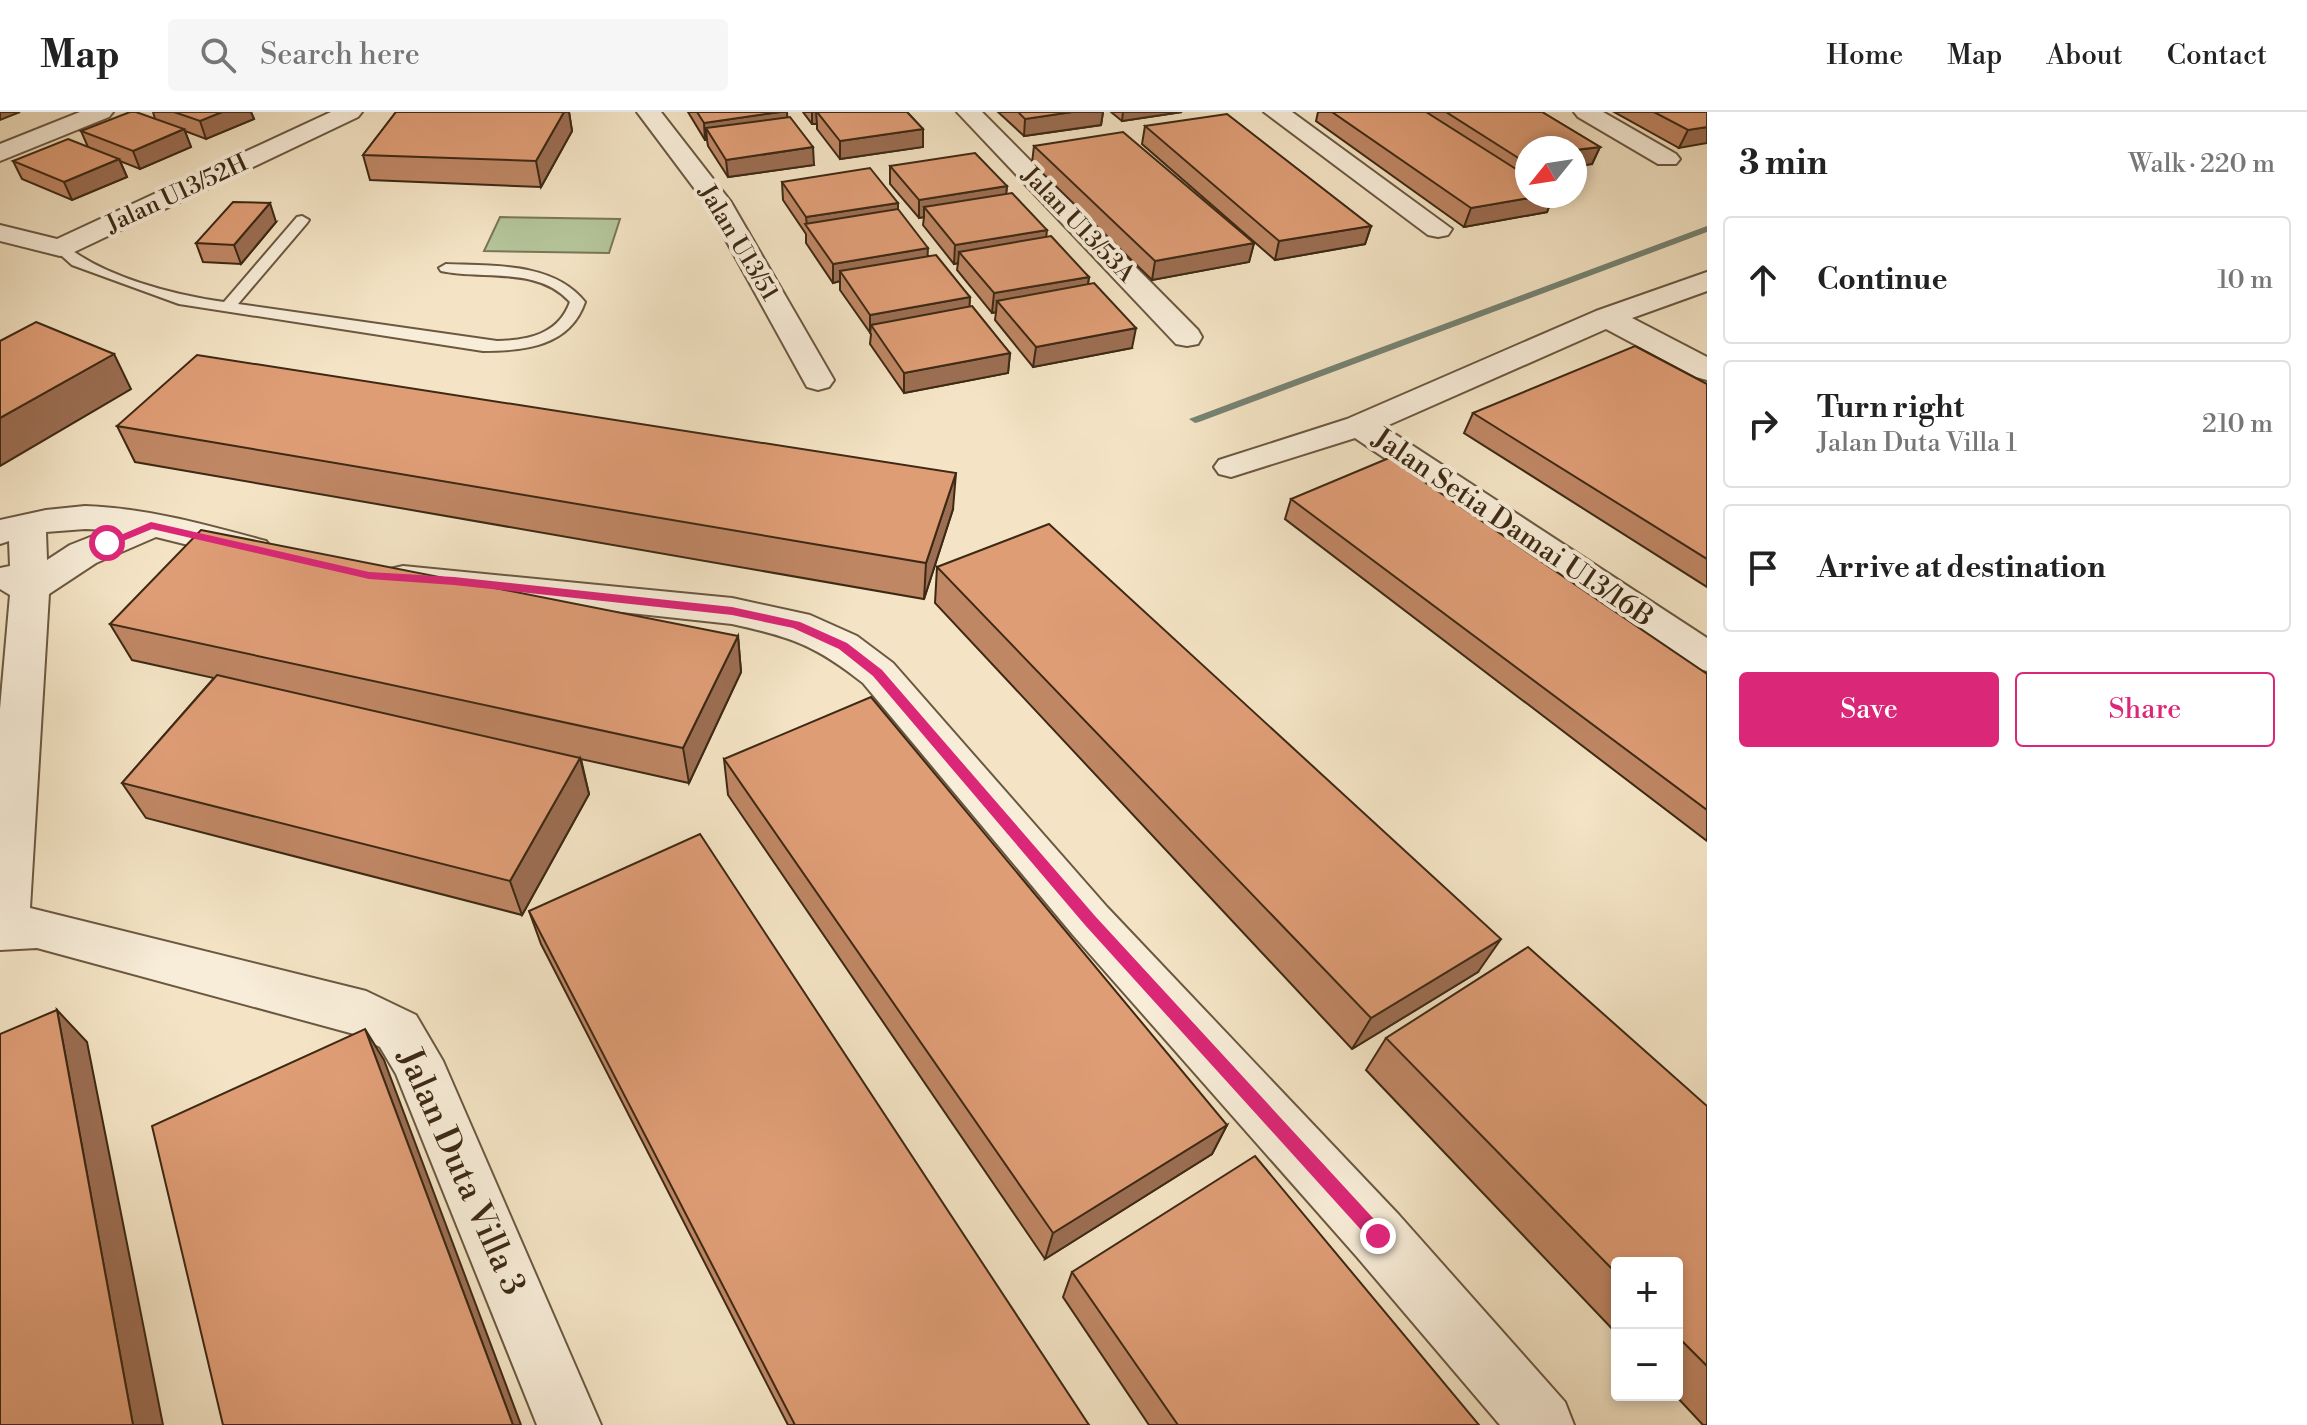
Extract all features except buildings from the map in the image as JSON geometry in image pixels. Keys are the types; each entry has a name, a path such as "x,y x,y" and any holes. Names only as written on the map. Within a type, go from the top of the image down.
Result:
{"street":[{"path":"0,153 101,112"},
{"name":"Jalan U13/52H","path":"60,248 350,112"},
{"name":"Jalan U13/51","path":"649,112 718,202 818,380"},
{"name":"Jalan U13/53A","path":"969,112 1187,337"},
{"path":"1276,112 1438,229"},
{"path":"1586,112 1667,159"},
{"path":"0,233 60,248"},
{"path":"1231,467 1359,426 1607,317 1707,281"},
{"path":"1607,317 1707,370"},
{"name":"Jalan Setia Damai U13/16B","path":"1359,426 1707,657"},
{"path":"2,927 15,581 13,528 63,519 96,518 151,525 291,558"},
{"path":"15,581 151,525"},
{"path":"369,576 454,581 732,611 796,625 843,646 878,673 1090,921 1378,1236 1542,1425"},
{"name":"Jalan Duta Villa 3","path":"2,927 37,928 366,1014 398,1031 417,1061 569,1425"}],"lane":[{"path":"227,308 302,220"},
{"path":"60,248 77,262 179,300 495,347 540,340 558,332 575,318 578,302 572,292 557,283 527,275 446,268"}],"green space":[{"path":"500,217 620,219 609,253 484,251"}],"waterway":[{"path":"1195,419 1707,229"}],"route":[{"path":"107,543 151,525 369,576 454,581 732,611 796,625 843,646 878,673 1090,921 1378,1236"}]}
